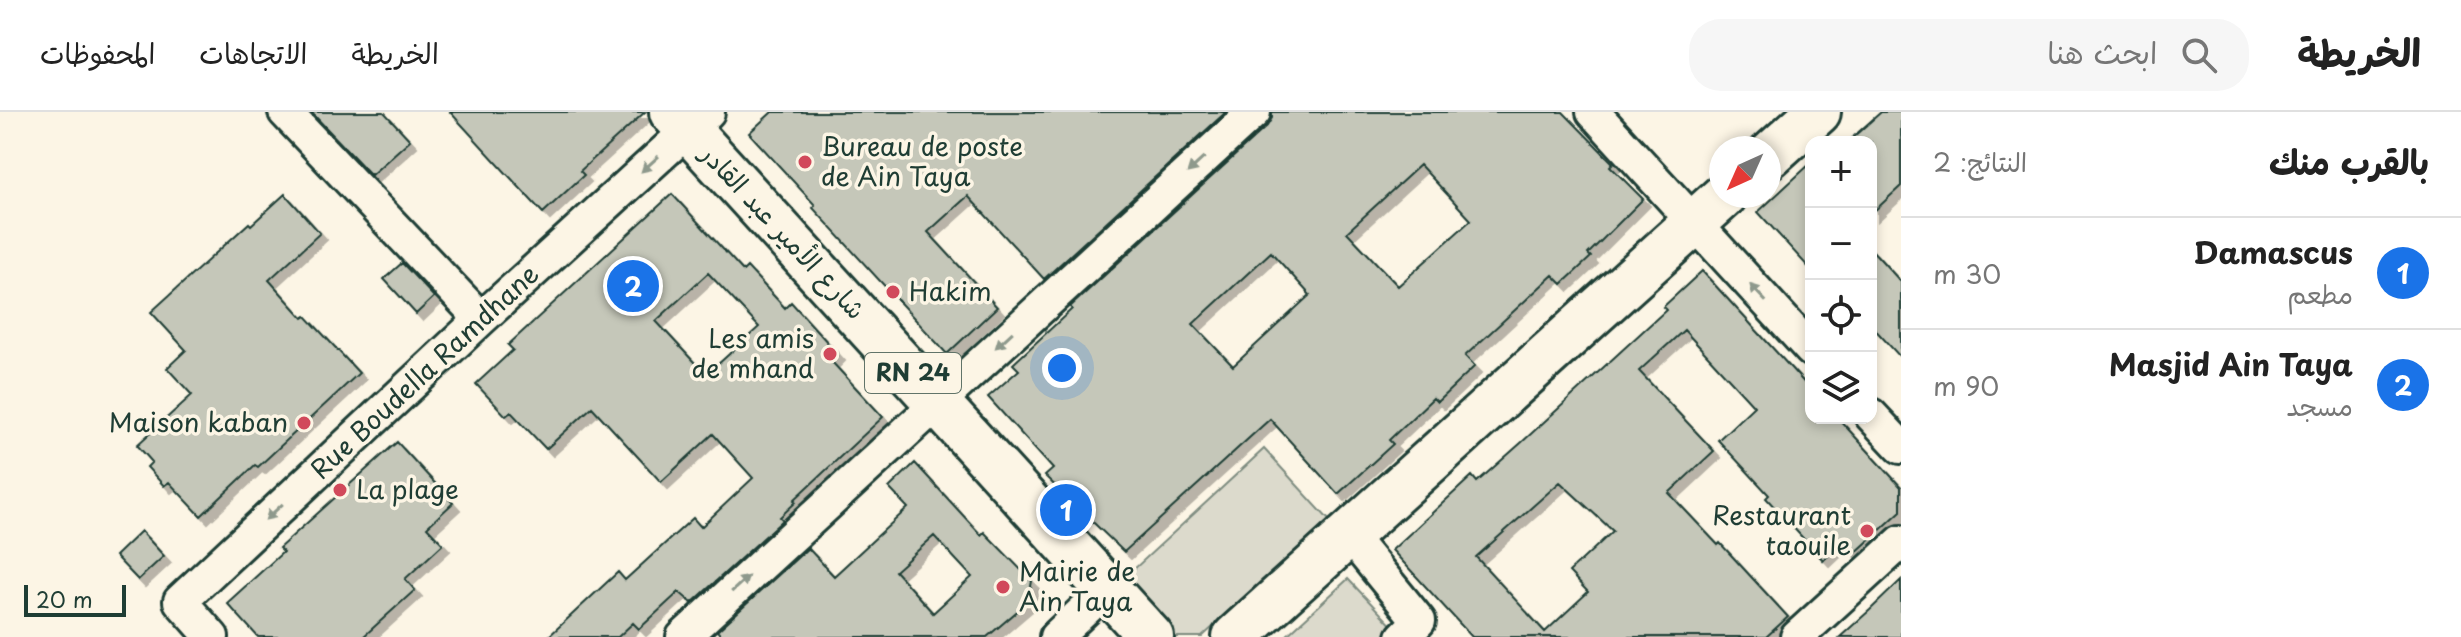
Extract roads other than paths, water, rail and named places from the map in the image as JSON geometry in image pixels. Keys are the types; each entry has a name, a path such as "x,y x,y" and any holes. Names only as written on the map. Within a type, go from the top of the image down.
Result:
{"main road":[{"path":"1781,145 1818,112"},
{"name":"شارع الأمير عبد القادر","path":"689,118 1151,637"},
{"path":"1235,637 1709,210"}],"street":[{"path":"285,112 481,319"},
{"path":"683,637 1254,112"},
{"path":"1593,112 1709,210 1805,342"},
{"name":"Rue Boudella Ramdhane","path":"212,637 180,601 481,319 689,118"},
{"path":"1877,421 1901,447"},
{"path":"1349,535 1419,621 1403,637"},
{"path":"1797,637 1901,542"},
{"path":"1056,637 1107,589"}],"place":[{"name":"Bureau de poste de Ain Taya","path":"805,162"},
{"name":"Masjid Ain Taya","path":"633,286"},
{"name":"Hakim","path":"893,292"},
{"name":"Les amis de mhand","path":"830,354"},
{"name":"Maison kaban","path":"304,423"},
{"name":"La plage","path":"340,490"},
{"name":"Damascus","path":"1066,510"},
{"name":"Restaurant taouile","path":"1867,531"},
{"name":"Mairie de Ain Taya","path":"1003,587"}]}
